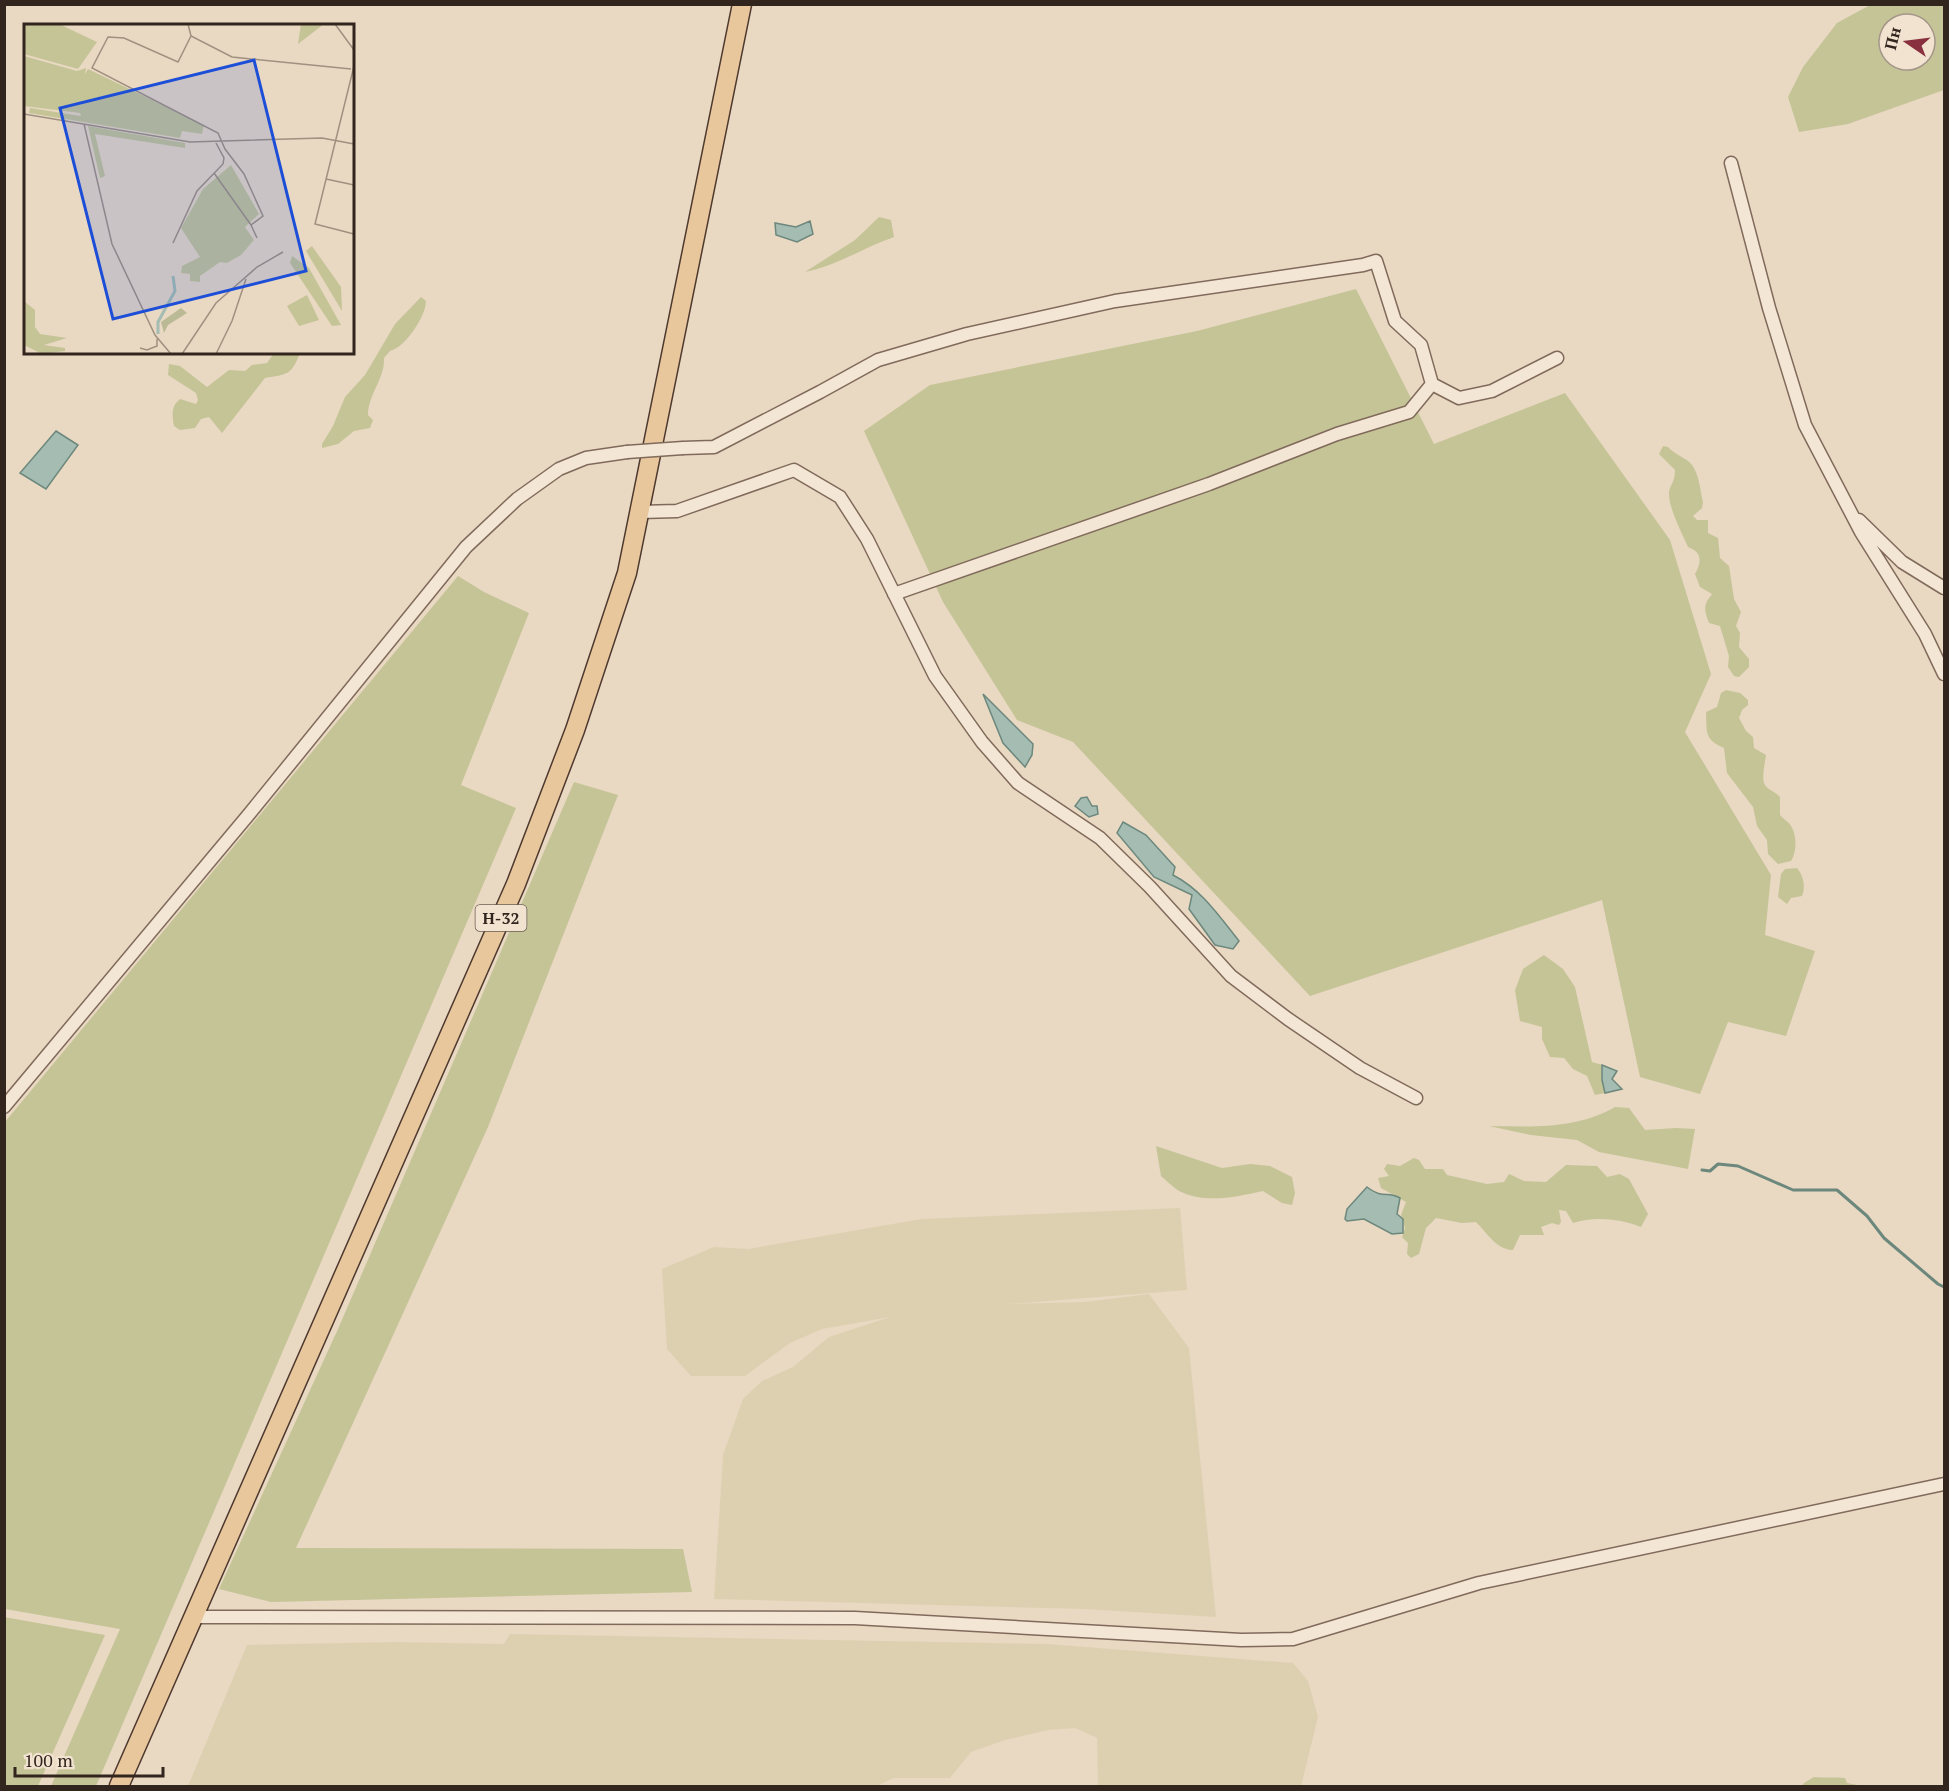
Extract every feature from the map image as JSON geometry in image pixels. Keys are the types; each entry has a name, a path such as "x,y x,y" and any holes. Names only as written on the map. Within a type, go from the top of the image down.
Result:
{"main road":[{"name":"Н-32","path":"119,1786 516,884 575,730 627,573 742,4"}],"street":[{"path":"1731,163 1768,308 1805,425 1861,532 1925,634 1944,674"},
{"path":"4,1107 243,821 466,547 517,499 559,469 586,458 627,452 714,447 878,360 967,334 1115,301 1349,267 1376,261 1395,321 1422,345 1432,384 1459,398 1492,391 1557,358"},
{"path":"894,594 1209,484 1337,434 1409,412 1432,384"},
{"path":"640,512 677,511 794,470 840,497 867,539 935,676 982,742 1018,783 1100,838 1150,887 1231,976 1288,1019 1360,1068 1416,1098"},
{"path":"1850,512 1902,562 1944,588"},
{"path":"194,1617 855,1618 1241,1640 1293,1639 1479,1583 1944,1484"}],"shaded area":[{"path":"810,221 813,234 797,242 776,235 775,223 796,227"},
{"path":"56,431 78,445 46,489 20,473"},
{"path":"983,694 1033,744 1032,755 1025,767 1003,743"},
{"path":"1087,797 1092,806 1097,806 1098,814 1089,817 1075,806 1081,798"},
{"path":"1123,822 1146,835 1175,867 1173,875 1193,888 1209,904 1239,941 1233,949 1215,945 1189,909 1192,895 1154,877 1117,833"},
{"path":"1602,1065 1617,1071 1612,1079 1622,1089 1605,1093"},
{"path":"1367,1187 1381,1194 1400,1198 1397,1214 1403,1219 1403,1233 1392,1234 1364,1219 1347,1221 1345,1219 1347,1209"},
{"path":"1180,1208 1187,1290 1009,1304 1085,1302 1149,1294 1189,1348 1216,1617 1085,1609 714,1599 723,1455 743,1399 762,1381 793,1367 829,1337 890,1317 822,1329 790,1343 745,1376 691,1376 667,1349 662,1269 714,1247 748,1249 922,1219"},
{"path":"510,1634 1047,1644 1293,1663 1308,1681 1318,1717 1301,1786 1098,1786 1097,1738 1075,1728 1048,1730 1005,1740 971,1752 950,1778 894,1778 876,1786 188,1786 247,1645 396,1642 504,1644"}],"green space":[{"path":"1870,5 1944,5 1944,90 1848,124 1799,132 1788,97 1803,67 1837,23"},
{"path":"879,217 891,220 894,237 839,261 805,272 855,240"},
{"path":"1356,289 1434,444 1565,393 1670,540 1711,674 1685,732 1771,875 1765,935 1815,951 1786,1036 1728,1022 1700,1094 1640,1077 1602,900 1310,996 1073,742 1017,720 943,602 864,431 930,385 1197,331"},
{"path":"421,297 426,301 419,323 402,344 390,351 384,358 382,373 369,407 368,415 373,420 370,428 354,431 338,444 322,448 345,397 365,375 395,324"},
{"path":"273,354 300,354 294,366 287,373 265,378 222,433 209,417 201,419 195,428 180,430 174,426 173,411 177,402 180,399 196,404 198,400 196,393 168,375 169,364 180,366 207,387 229,370 245,371 252,365 267,363"},
{"path":"1663,446 1688,461 1695,469 1703,502 1702,508 1693,516 1697,520 1708,520 1708,533 1718,538 1720,558 1729,566 1734,599 1741,612 1736,626 1740,633 1739,647 1749,659 1749,667 1739,677 1734,676 1728,667 1729,656 1720,626 1709,623 1707,618 1706,605 1712,594 1700,587 1695,574 1700,562 1698,555 1688,547 1673,512 1669,492 1675,470 1659,454"},
{"path":"458,576 484,592 529,613 461,785 516,808 96,1786 51,1786 120,1629 5,1609 5,1122"},
{"path":"1726,690 1740,693 1748,700 1748,705 1742,710 1739,718 1746,731 1753,737 1754,748 1766,755 1764,782 1766,787 1780,797 1780,815 1790,825 1794,834 1795,848 1791,861 1778,864 1768,854 1767,840 1757,826 1753,807 1727,773 1724,748 1713,742 1708,734 1706,712 1717,707 1721,693"},
{"path":"574,782 618,795 488,1127 296,1548 683,1549 692,1592 271,1602 219,1589 338,1329"},
{"path":"1797,868 1803,881 1802,896 1791,898 1787,904 1778,897 1781,874 1785,869"},
{"path":"1544,955 1563,969 1575,987 1592,1062 1602,1065 1605,1093 1595,1095 1587,1076 1573,1069 1564,1058 1550,1057 1542,1039 1542,1027 1520,1021 1515,990 1523,969"},
{"path":"1615,1107 1629,1108 1645,1130 1695,1129 1688,1169 1599,1152 1577,1140 1531,1135 1489,1126 1538,1126 1570,1123"},
{"path":"1156,1146 1222,1168 1250,1164 1270,1166 1292,1177 1295,1193 1292,1205 1282,1203 1263,1191 1210,1198 1179,1191 1161,1176"},
{"path":"1414,1158 1419,1160 1425,1169 1443,1169 1447,1175 1487,1184 1504,1182 1509,1174 1524,1181 1546,1182 1566,1165 1597,1166 1607,1177 1620,1174 1629,1179 1648,1214 1641,1227 1607,1219 1573,1223 1566,1211 1559,1210 1561,1222 1559,1225 1552,1223 1541,1227 1544,1235 1520,1235 1513,1250 1497,1244 1476,1222 1462,1223 1436,1218 1426,1228 1419,1254 1411,1258 1407,1254 1408,1243 1402,1237 1405,1228 1401,1215 1406,1202 1381,1188 1378,1178 1389,1176 1384,1169 1387,1164 1400,1166"},
{"path":"4,1617 105,1635 38,1786 5,1786"},
{"path":"1814,1777 1845,1778 1847,1783 1862,1786 1802,1786"}],"waterway":[{"path":"1702,1170 1710,1171 1718,1164 1738,1166 1793,1190 1837,1190 1867,1216 1884,1238 1944,1287"}]}
